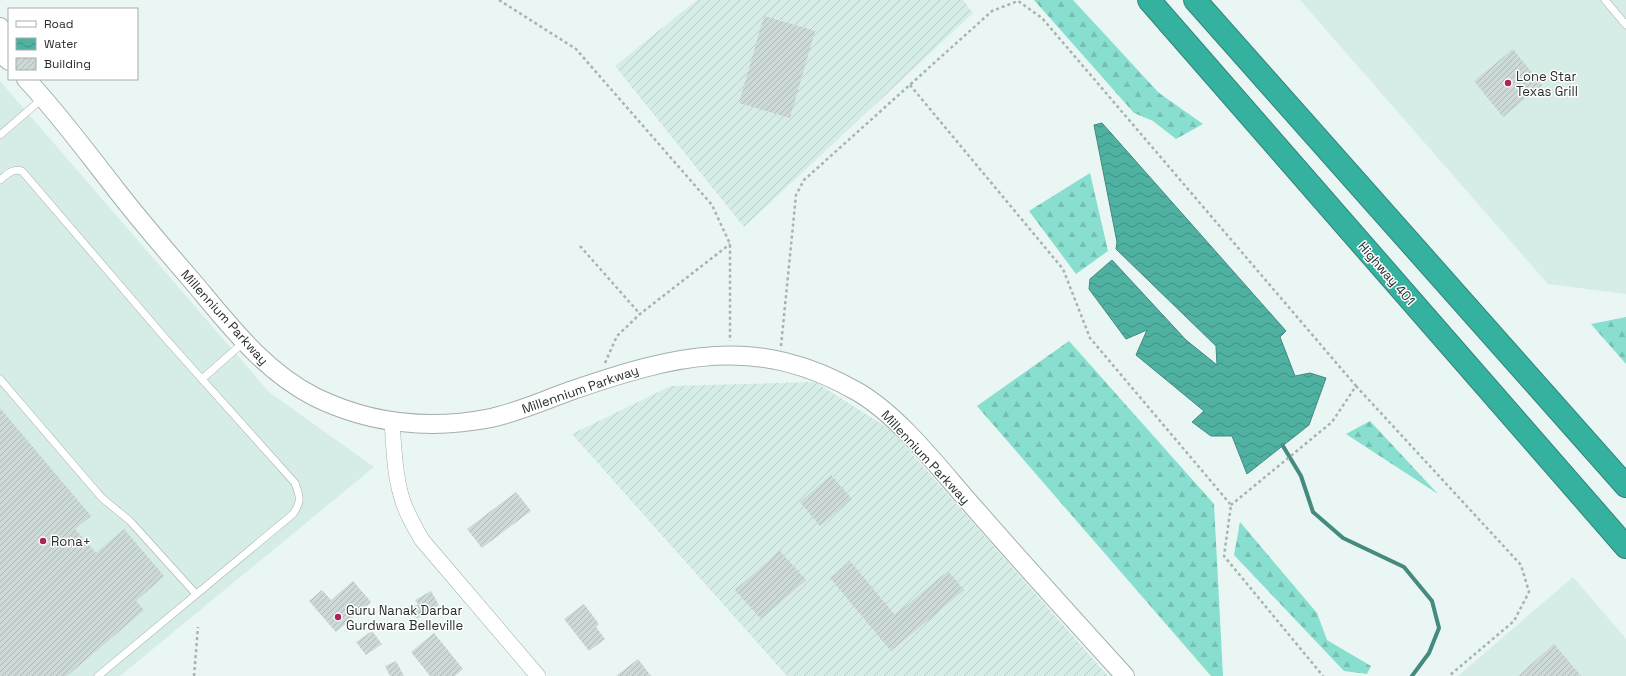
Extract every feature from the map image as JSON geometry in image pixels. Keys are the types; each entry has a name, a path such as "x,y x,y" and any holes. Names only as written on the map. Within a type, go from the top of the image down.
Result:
{"highway":[{"name":"Highway 401","path":"1149,0 1626,547"},
{"path":"1195,0 1626,486"}],"street":[{"path":"0,27 8,40"},
{"path":"0,52 8,60"},
{"name":"Millennium Parkway","path":"27,80 43,98 122,198 244,342 273,370 301,390 346,410 392,422 450,424 496,417 596,382 671,361 730,354 780,360 799,365 862,394 892,419 932,460 1125,676"},
{"name":"Millennium Parkway","path":"33,80 43,98"},
{"path":"392,422 395,466 401,495 410,519 422,540 538,676"}],"lane":[{"path":"1605,0 1626,26"},
{"path":"0,135 43,98"},
{"path":"0,180 11,171 17,169 22,170 202,379 295,483 300,499 298,507 293,514 98,676"},
{"path":"202,379 244,342"},
{"path":"0,379 102,498 130,521 196,594"}],"path":[{"path":"499,0 576,49 712,205 730,244 730,354"},
{"path":"780,360 796,195 804,180 992,11 1018,1 1042,18 1356,386 1521,565 1528,592 1514,621 1449,676"},
{"path":"910,85 1063,270 1090,338 1231,505"},
{"path":"596,382 617,336 640,314 730,244"},
{"path":"580,246 640,314"},
{"path":"1323,676 1224,556 1231,505 1332,422 1356,386"},
{"path":"194,676 198,627"}],"shaded area":[{"path":"697,0 963,0 973,13 744,227 615,66"},
{"path":"1300,0 1626,0 1626,294 1548,284"},
{"path":"0,81 269,392 374,467 120,676 0,676"},
{"path":"815,382 891,430 1108,676 787,676 572,434 671,386"},
{"path":"1573,577 1626,639 1626,676 1458,676"}],"green space":[{"path":"1034,0 1073,0 1159,93 1203,124 1176,139 1153,121 1134,113"},
{"path":"1090,173 1108,251 1076,274 1029,211"},
{"path":"1626,317 1626,364 1591,324"},
{"path":"1069,341 1214,504 1223,676 1211,676 977,406"},
{"path":"1370,421 1438,494 1346,434"},
{"path":"1240,522 1317,613 1327,640 1371,666 1367,674 1344,671 1234,555"}],"water":[{"path":"1102,123 1286,331 1280,337 1295,376 1310,373 1326,378 1309,425 1247,474 1232,436 1211,436 1192,422 1204,411 1136,355 1147,330 1126,339 1089,289 1090,279 1112,260 1186,340 1217,365 1216,346 1116,249 1117,242 1094,125"}],"building":[{"path":"764,16 815,31 790,118 739,103"},
{"name":"Lone Star Texas Grill","path":"1513,49 1542,85 1503,117 1474,81"},
{"name":"Rona+","path":"0,408 91,516 75,529 96,553 124,529 164,576 136,601 144,610 67,676 0,676"},
{"path":"831,475 852,499 820,526 800,502"},
{"path":"516,492 531,511 482,548 467,529"},
{"path":"780,551 806,580 761,619 735,590"},
{"path":"850,561 895,615 948,571 964,590 891,651 830,578"},
{"name":"Guru Nanak Darbar Gurdwara Belleville","path":"353,581 371,602 336,632 309,601 322,590 331,600"},
{"path":"431,591 439,605 417,619 410,609 418,604 415,600"},
{"path":"584,604 599,624 596,627 605,639 589,651 564,619"},
{"path":"372,631 382,644 366,655 356,642"},
{"path":"434,633 463,669 455,676 430,676 411,652"},
{"path":"1554,644 1581,676 1518,676"},
{"path":"638,659 651,676 616,676"},
{"path":"396,661 404,676 390,676 385,666"}],"waterway":[{"path":"1283,446 1301,476 1313,512 1343,538 1404,567 1432,601 1439,628 1429,653 1412,676"}],"place":[{"name":"Lone Star Texas Grill","path":"1508,83"},
{"name":"Rona+","path":"43,541"},
{"name":"Guru Nanak Darbar Gurdwara Belleville","path":"338,617"}]}
